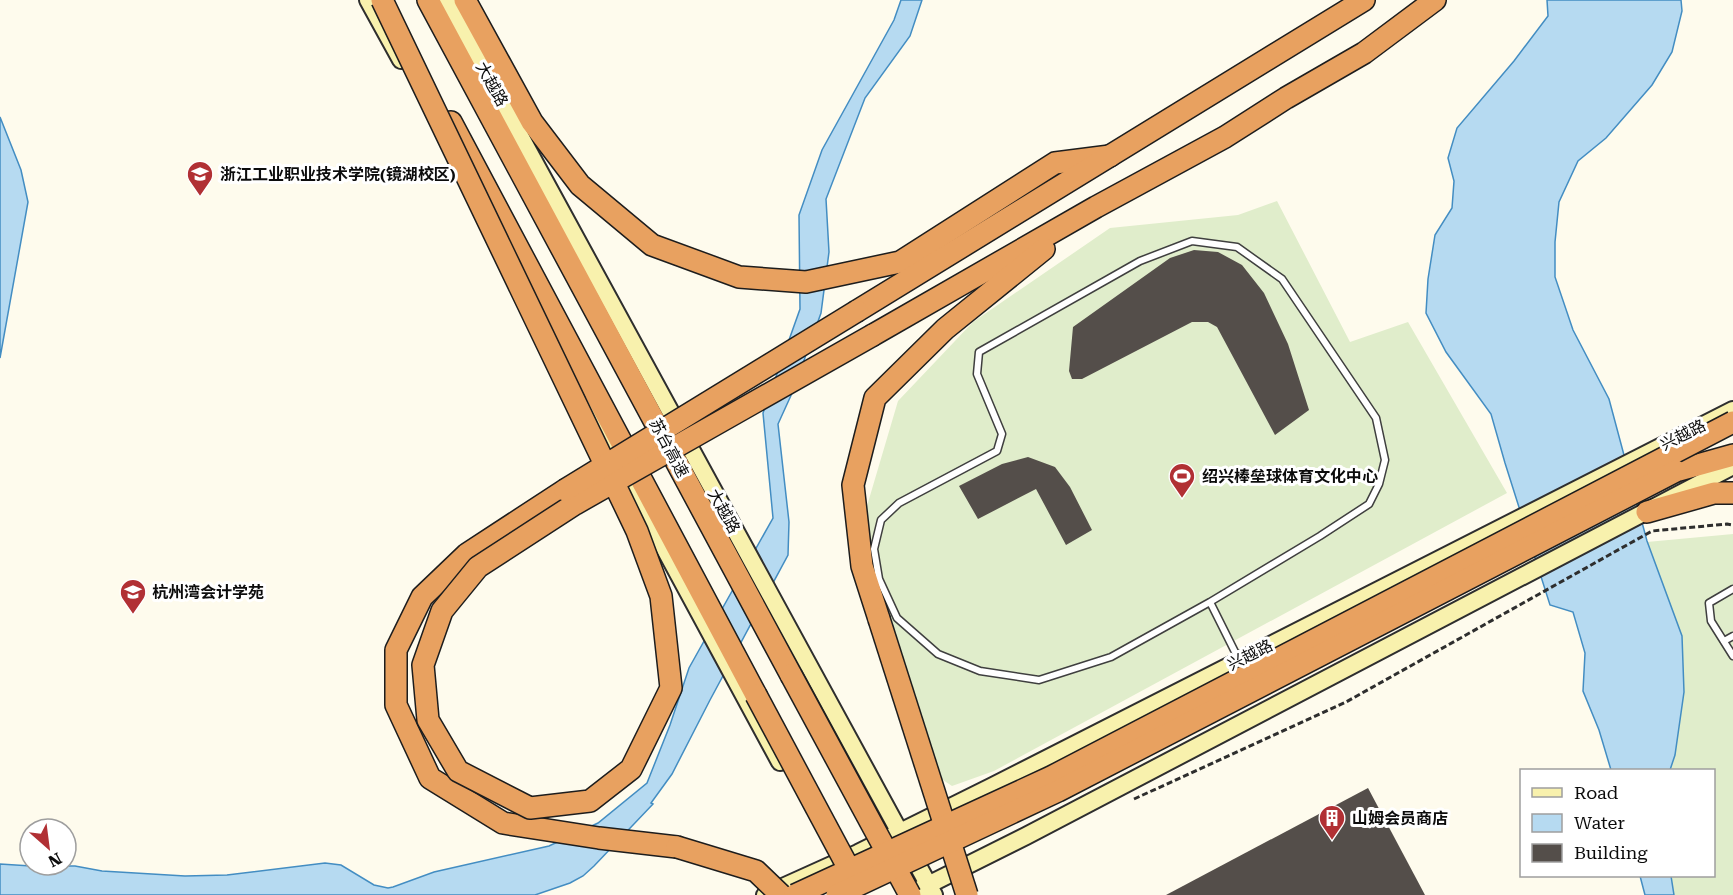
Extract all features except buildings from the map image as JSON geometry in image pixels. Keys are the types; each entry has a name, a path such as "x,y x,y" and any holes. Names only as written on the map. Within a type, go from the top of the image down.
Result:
{"highway":[{"path":"384,0 597,446 602,457 612,478 617,489 637,531 661,596 671,688 632,769 590,801 530,808 458,771 428,720 423,665 442,610 478,567 575,504 596,493 606,487 616,481 1096,207 1225,137 1286,98 1364,53 1435,0"},
{"path":"384,0 864,895"},
{"name":"苏台高速","path":"428,0 909,895"},
{"path":"465,0 532,122 580,185 652,245 739,277 807,282 900,262 1055,163 1110,156"},
{"path":"782,895 756,871 677,847 503,823 430,778 396,705 396,650 422,597 466,554 565,490 1364,0"},
{"path":"967,895 862,566 853,485 874,398 945,329 1096,207"},
{"path":"795,895 1051,777 1733,422"},
{"path":"837,895 1058,791 1676,471 1733,455"},
{"path":"1649,521 1714,493 1733,493"}],"main road":[{"path":"368,0 852,895"},
{"name":"大越路","path":"446,0 931,890"},
{"name":"兴越路","path":"765,895 899,832 1733,410"},
{"path":"909,895 931,890 1037,830 1529,573 1649,521 1733,466"}],"lane":[{"path":"1192,241 1237,247 1282,279 1376,418 1385,460 1379,484 1369,504 1210,602 1111,657 1039,680 980,671 938,654 897,618 879,579 874,549 881,520 899,503 997,451 1002,434 977,374 979,352 1140,261 1192,241"},
{"path":"1733,589 1709,603 1711,621 1733,656"},
{"path":"1210,602 1239,661"},
{"path":"1724,641 1733,636"}],"path":[{"path":"1132,800 1346,702 1537,595 1649,521 1733,525"}],"green space":[{"name":"绍兴棒垒球体育文化中心","path":"1277,201 1350,342 1408,322 1507,493 994,771 952,786 940,778 869,558 867,506 898,401 973,322 1110,228 1238,215"},
{"path":"1733,534 1733,895 1674,895 1671,877 1715,877 1715,769 1670,769 1675,755 1647,542"}],"water":[{"path":"901,0 922,0 910,36 865,98 826,199 829,252 821,313 793,391 778,424 789,522 788,555 672,774 651,803 653,804 594,866 583,876 570,883 535,895 0,895 0,864 18,865 18,877 78,877 78,867 102,871 185,876 227,875 325,863 341,865 374,885 388,888 434,872 549,846 598,823 647,783 689,668 773,518 763,413 800,309 799,215 822,150 894,20"},
{"path":"1547,0 1681,0 1682,11 1672,52 1652,85 1606,138 1578,161 1559,202 1555,242 1555,277 1573,330 1609,399 1647,541 1682,636 1684,692 1675,755 1670,769 1611,769 1599,730 1583,691 1585,653 1573,612 1550,605 1491,414 1446,352 1426,313 1428,279 1435,235 1452,208 1454,181 1448,158 1457,128 1514,61 1548,16"},
{"path":"0,117 21,170 28,202 0,358"},
{"path":"1640,877 1671,877 1674,895 1645,895"}],"place":[{"name":"浙江工业职业技术学院(镜湖校区)","path":"200,197"},
{"name":"绍兴棒垒球体育文化中心","path":"1182,499"},
{"name":"杭州湾会计学苑","path":"133,615"},
{"name":"山姆会员商店","path":"1332,841"}]}
